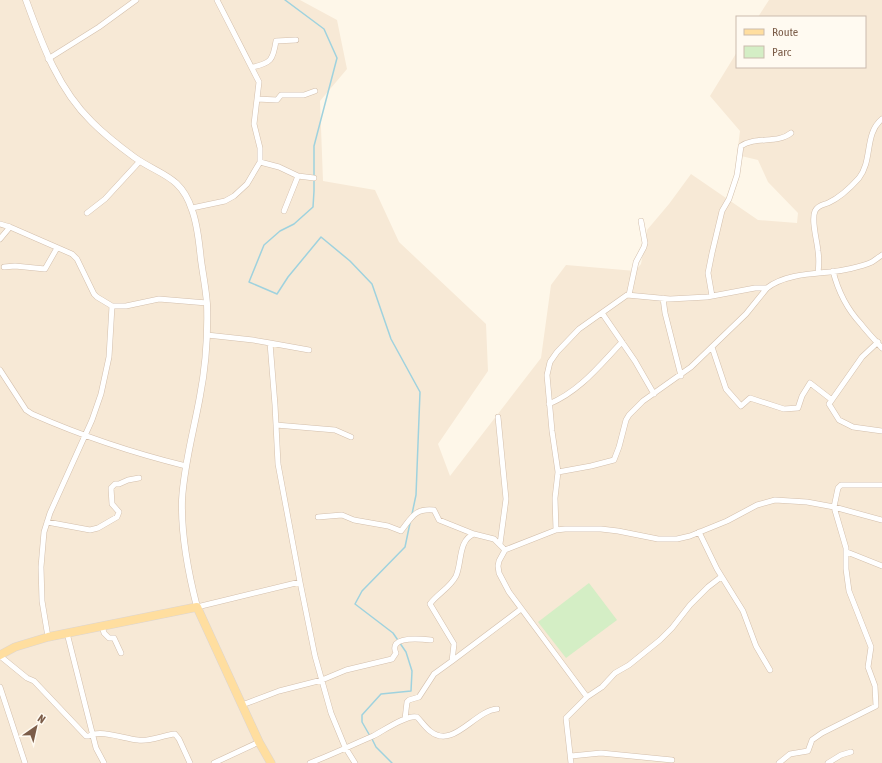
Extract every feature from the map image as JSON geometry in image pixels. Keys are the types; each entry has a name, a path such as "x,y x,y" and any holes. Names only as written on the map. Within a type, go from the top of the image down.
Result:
{"main road":[{"path":"0,655 15,647 48,637 197,607 259,742 271,763"}],"street":[{"path":"26,0 48,59 78,107 108,136 140,160 170,177 177,183 184,192 192,208 198,236 207,303 207,334 200,395 186,466 182,500 182,528 190,582 197,607 300,582"},
{"path":"48,59 99,27 136,0"},
{"path":"192,208 225,201 234,196 247,184 260,162 260,148 254,124 259,82 217,0"},
{"path":"252,67 264,65 271,60 276,41 296,40"},
{"path":"257,99 277,100 281,95 304,95 315,91"},
{"path":"818,272 819,257 815,212 818,206 834,200 850,187 862,173 867,159 871,135 875,126 882,119"},
{"path":"712,296 708,273 710,260 722,211 737,174 741,146 746,143 782,137 791,133"},
{"path":"87,213 105,199 140,160"},
{"path":"260,162 279,167 298,176 314,178"},
{"path":"284,211 298,176"},
{"path":"630,295 636,262 645,243 640,221"},
{"path":"0,224 72,254 77,259 94,294 112,306 126,306 159,299 207,303"},
{"path":"0,239 10,227"},
{"path":"4,267 15,266 45,268 57,248"},
{"path":"556,530 555,498 558,472 549,404 547,375 550,362 564,344 579,329 623,297 630,295 663,298 712,296 755,288 767,288 790,278 866,264 882,255"},
{"path":"833,271 838,288 847,306 882,348"},
{"path":"558,472 614,460 627,417 643,401 681,376 746,314 767,288"},
{"path":"663,298 665,313 681,376"},
{"path":"48,637 42,600 41,567 44,532 47,522 86,436 101,394 109,357 112,306"},
{"path":"602,313 635,361 654,394"},
{"path":"207,334 253,340 309,350"},
{"path":"549,404 563,398 584,383 622,342"},
{"path":"878,342 862,357 829,404 840,420 853,427 882,431"},
{"path":"270,344 279,474 315,656 331,713 345,747 355,763"},
{"path":"712,347 726,389 741,406 750,398 784,409 798,408 802,396 810,383 832,400"},
{"path":"0,370 28,412 53,424 86,436 133,452 186,466"},
{"path":"0,380 5,376"},
{"path":"498,417 506,499 500,544"},
{"path":"276,425 335,430 351,437"},
{"path":"47,522 90,530 98,528 117,517 119,512 112,504 111,488 115,484 120,484 128,480 139,478"},
{"path":"779,763 790,754 808,751 812,740 822,733 876,706 875,686 868,667 871,647 849,591 846,569 847,552 834,507 838,488 841,485 882,485"},
{"path":"587,697 508,592 499,573 499,561 505,550 556,530 565,529 601,529 676,540 727,520 764,502 775,500 796,501 834,507 882,520"},
{"path":"318,517 342,515 354,520 388,526 401,531 414,514 425,509 434,510 439,520 474,534 490,537 500,544 505,550"},
{"path":"699,532 708,553 743,611 756,646 770,670"},
{"path":"452,661 454,644 430,604 455,577 462,549 470,536 474,534"},
{"path":"847,552 882,566"},
{"path":"571,763 566,718 587,697 602,687 615,673 629,665 660,640 672,628 690,605 721,576"},
{"path":"405,719 407,702 419,697 434,674 521,609"},
{"path":"102,626 104,633 109,638 114,638 121,653"},
{"path":"67,633 93,733 99,754 104,763"},
{"path":"242,705 279,691 322,680 346,670 392,658 396,654 396,644 403,640 431,640"},
{"path":"0,655 27,678 34,681 86,736 93,733 143,740 175,734 179,739 190,763"},
{"path":"0,688 25,763"},
{"path":"310,763 370,737 405,719 416,716 430,731 444,737 456,732 486,711 497,709"},
{"path":"214,763 259,742"},
{"path":"828,763 841,755 851,752"},
{"path":"571,756 601,753 672,760"}],"shaded area":[{"path":"0,0 300,0 337,20 347,69 320,101 323,181 375,190 399,242 486,324 488,371 438,444 450,476 541,358 551,285 566,265 635,271 641,264 647,230 669,204 691,174 758,220 797,223 798,213 768,182 758,160 737,155 740,131 710,96 736,54 736,68 866,68 866,16 759,16 769,0 882,0 882,763 0,763"}],"green space":[{"path":"589,583 617,620 566,658 538,622"}],"waterway":[{"path":"285,0 324,29 337,58 314,146 313,207 294,224 280,231 264,245 249,282 277,294 288,277 321,237 350,261 372,284 391,339 420,392 416,495 412,514"},
{"path":"370,736 362,722 362,715 381,694 411,691 412,671 406,652 393,633 355,604 362,591 405,547 410,523"},
{"path":"372,739 376,747 392,763"}]}
